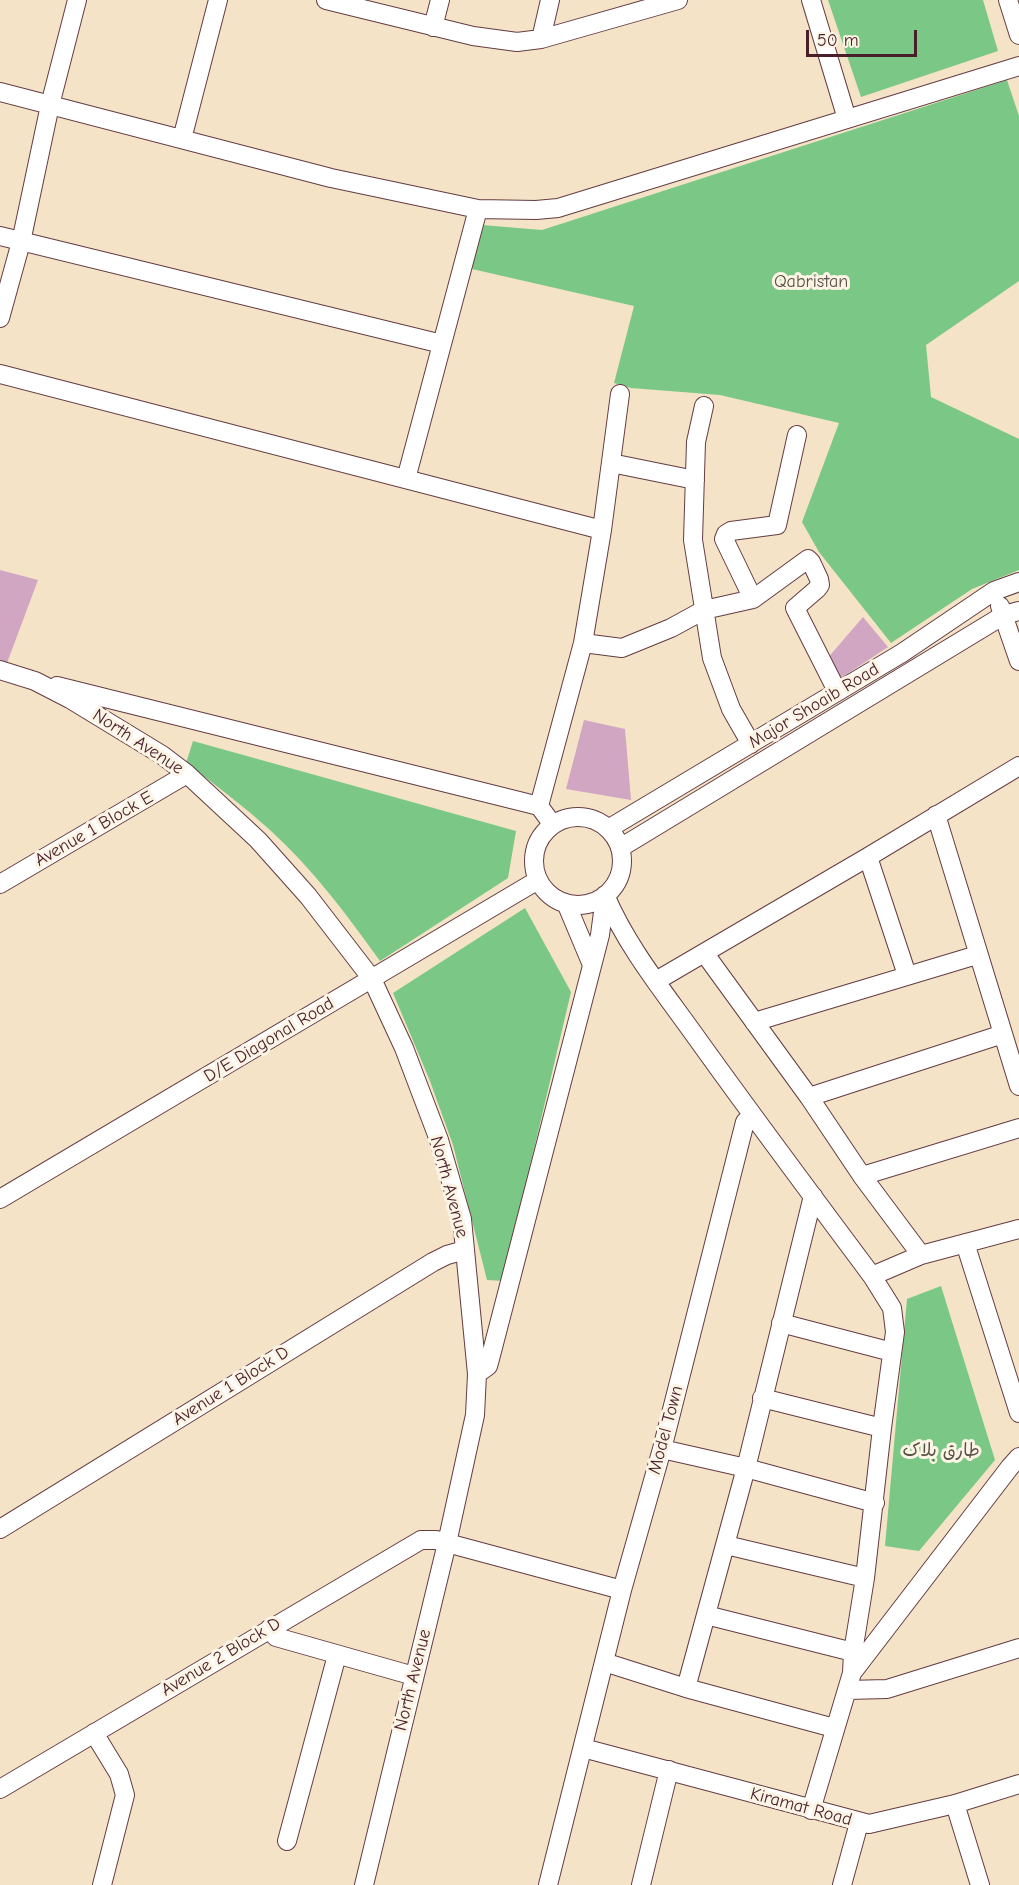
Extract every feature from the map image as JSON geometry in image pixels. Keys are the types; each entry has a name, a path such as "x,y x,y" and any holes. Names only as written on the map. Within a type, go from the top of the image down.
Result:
{"street":[{"path":"0,318 21,242 50,105 77,0"},
{"path":"182,139 218,0"},
{"path":"326,0 473,36 517,42 541,39 671,1"},
{"path":"433,27 440,0"},
{"path":"541,39 550,0"},
{"path":"811,0 847,119"},
{"path":"1008,0 1019,35"},
{"path":"0,92 331,178 478,209 536,210 558,208 1019,66"},
{"path":"406,479 478,209"},
{"path":"0,236 442,344"},
{"path":"0,374 603,530"},
{"path":"539,806 583,643 603,530 620,394"},
{"path":"704,406 696,442 693,540 712,658 731,709 751,744"},
{"path":"753,599 724,539 730,531 777,525 797,435"},
{"path":"611,463 695,480"},
{"path":"583,643 622,648 671,628 704,610 753,599 808,559 820,585 795,608 837,691"},
{"name":"Major Shoaib Road","path":"608,829 902,653 994,591 1019,582"},
{"path":"994,591 1012,613 1019,661"},
{"name":"Major Shoaib Road","path":"620,848 1012,613"},
{"name":"North Avenue","path":"0,670 35,681 133,736 162,755 187,774 258,840 309,896 372,979 404,1048 439,1140 462,1219 477,1374 476,1415 364,1885"},
{"path":"35,681 539,806 553,825"},
{"path":"656,981 1019,766"},
{"name":"Avenue 1 Block E","path":"0,884 187,774"},
{"path":"936,815 1019,1086"},
{"path":"575,817 587,818 608,829 620,848 621,861 620,874 606,895 593,902 579,905 566,903 550,894 538,880 534,868 534,856 544,834 553,825 575,817"},
{"path":"868,857 907,975"},
{"name":"D/E Diagonal Road","path":"0,1199 538,880"},
{"path":"477,1374 488,1366 490,1359 600,935 606,895"},
{"path":"606,895 616,922 656,981 752,1116 872,1276 892,1308 895,1319 896,1332 882,1428 875,1503 850,1681 811,1810"},
{"path":"566,903 592,965"},
{"path":"705,954 809,1097 862,1176 921,1255"},
{"path":"754,1022 978,955"},
{"path":"809,1097 1003,1034"},
{"name":"Model Town","path":"548,1885 622,1590 662,1449 744,1122 752,1116"},
{"path":"862,1176 1019,1128"},
{"path":"686,1688 746,1468 813,1196"},
{"path":"872,1276 921,1255 1019,1229"},
{"path":"965,1244 1019,1413"},
{"name":"Avenue 1 Block D","path":"0,1529 432,1262 465,1250"},
{"path":"781,1323 892,1352"},
{"path":"762,1398 882,1428"},
{"path":"662,1449 746,1468 875,1503"},
{"path":"850,1681 1019,1457"},
{"name":"Avenue 2 Block D","path":"0,1789 421,1540 447,1543 622,1590"},
{"path":"726,1545 865,1578"},
{"path":"706,1615 853,1652"},
{"path":"268,1629 276,1637 414,1676"},
{"path":"850,1681 886,1689 1019,1648"},
{"path":"287,1841 337,1655"},
{"path":"604,1662 686,1688 834,1728"},
{"path":"94,1733 119,1774 125,1794 102,1885"},
{"name":"Kiramat Road","path":"583,1748 858,1823 869,1824 955,1804 1019,1784"},
{"path":"641,1885 669,1770"},
{"path":"955,1804 980,1885"},
{"path":"842,1885 858,1823"}],"green space":[{"path":"828,0 983,0 998,51 861,97"},
{"name":"Qabristan","path":"1007,80 1019,116 1019,281 926,345 931,397 1019,439 1019,570 972,589 891,643 819,552 802,522 839,423 720,395 631,388 614,383 634,306 472,269 482,225 542,230"},
{"path":"193,741 516,831 508,878 380,961 355,926 300,860 270,830 186,763"},
{"path":"525,908 571,992 503,1281 487,1280 453,1145 430,1081 393,993"},
{"name":"طارق بلاک","path":"941,1286 995,1460 919,1551 885,1546 907,1299"}],"building":[{"path":"0,570 38,580 7,663 0,661"},
{"path":"863,617 888,647 838,680 826,660"},
{"path":"584,720 625,729 631,800 566,789"}]}
